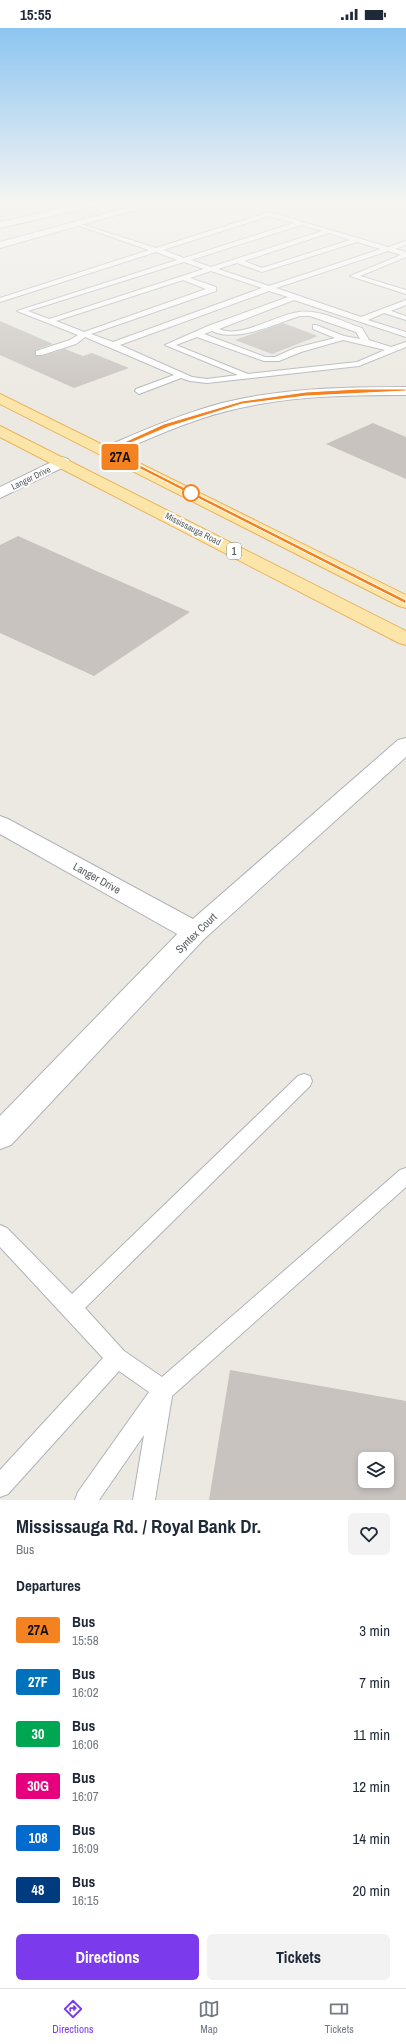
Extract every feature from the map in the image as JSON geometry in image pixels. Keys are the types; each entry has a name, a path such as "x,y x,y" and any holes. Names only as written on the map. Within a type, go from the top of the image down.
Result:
{"main road":[{"path":"0,398 406,602"},
{"name":"Mississauga Road","path":"0,431 406,639"}],"street":[{"path":"108,451 166,426 242,403 306,394 357,391 406,391"},
{"name":"Langer Drive","path":"0,493 62,462"},
{"name":"Syntex Court","path":"0,1136 195,932 406,745"},
{"name":"Langer Drive","path":"0,824 195,932"}],"lane":[{"path":"0,300 91,271"},
{"path":"10,307 143,271"},
{"path":"49,321 204,271"},
{"path":"214,271 406,335"},
{"path":"113,345 322,271"},
{"path":"366,271 353,276 406,292"},
{"path":"39,353 73,342 84,334 213,289 183,278"},
{"path":"247,375 168,345 292,298"},
{"path":"361,320 406,302"},
{"path":"10,307 113,345 190,379 207,381 247,375 359,364 406,344"},
{"path":"384,311 406,318"},
{"path":"211,328 222,333 235,334 299,314 311,314 359,330 366,342"},
{"path":"316,327 342,338 366,342 392,350"},
{"path":"196,334 264,360 276,360 298,350 342,338"},
{"path":"270,373 342,338"},
{"path":"139,391 181,375"},
{"path":"72,1308 304,1081"},
{"path":"86,1500 163,1390 406,1176"},
{"path":"0,1234 72,1308 117,1358 163,1390"},
{"path":"0,1486 117,1358"},
{"path":"144,1500 163,1390"}],"building":[{"path":"0,321 53,344 35,350 36,356 42,356 65,349 83,356 92,353 129,368 74,388 0,355"},
{"path":"283,323 318,336 272,354 235,340"},
{"path":"373,423 406,437 406,479 326,444"},
{"path":"18,536 190,612 94,676 0,633 0,545"},
{"path":"230,1370 406,1401 406,1500 209,1500"}],"bus line":[{"name":"27A","path":"406,391 357,391 306,394 242,403 214,410 166,426 108,451 406,602"}]}
